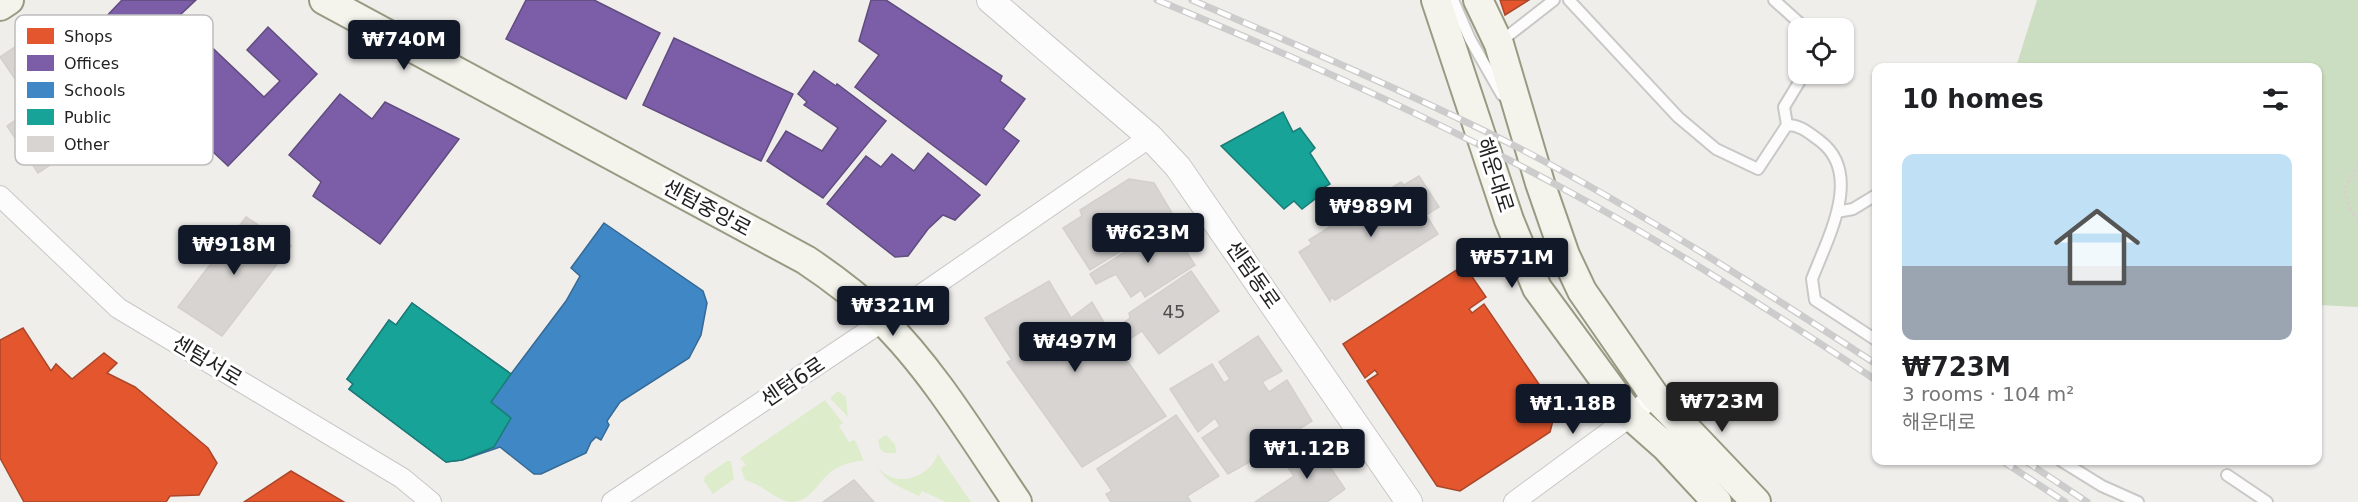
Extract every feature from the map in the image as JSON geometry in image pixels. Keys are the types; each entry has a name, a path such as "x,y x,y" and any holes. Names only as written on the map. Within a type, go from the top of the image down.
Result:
{"main road":[{"path":"0,6 9,0"},
{"name":"센텀중앙로","path":"324,0 806,260 839,282 883,321 923,367 1017,502"},
{"name":"해운대로","path":"1436,0 1509,219 1537,288 1631,416 1666,447 1716,502"},
{"name":"해운대로","path":"1478,0 1499,44 1527,140 1565,255 1582,291 1654,395 1756,502"}],"street":[{"name":"센텀동로","path":"990,0 1150,137 1178,167 1410,502"},
{"name":"센텀6로","path":"612,502 883,321 1150,137"},
{"name":"센텀서로","path":"0,196 118,308 402,478 431,502"},
{"path":"1514,502 1631,416 1654,395"}],"lane":[{"path":"1453,0 1470,39 1527,140"},
{"path":"1499,44 1554,0"},
{"path":"1569,0 1678,117 1716,149 1758,169 1787,125 1784,107 1798,84"},
{"path":"1774,0 1794,18"},
{"path":"1787,125 1800,127 1829,148 1836,159 1841,185 1837,212 1812,279 1815,300 1872,337"},
{"path":"1837,212 1853,209 1872,197"},
{"path":"2068,465 2102,486 2138,502"},
{"path":"2228,475 2267,502"}],"path":[{"path":"2358,164 2344,190 2351,211 2358,220"}],"green space":[{"path":"2037,0 2358,0 2358,307 2322,305 2322,63 2017,63"},
{"path":"838,391 846,397 848,417 830,398"},
{"path":"825,400 843,423 839,426 849,442 854,440 856,442 864,461 839,467 831,472 813,492 800,501 785,501 745,480 741,468 746,465 740,458"},
{"path":"886,435 895,444 896,453 885,453 880,449 878,440"},
{"path":"938,454 971,502 946,502 922,491 919,496 890,481 877,466 892,478 910,478 927,469"},
{"path":"727,461 731,461 734,479 713,494 704,481 705,476"}],"building: Shops":[{"path":"1500,0 1529,0 1505,15"},
{"path":"1464,265 1486,297 1469,309 1472,313 1484,304 1556,409 1550,432 1460,491 1437,486 1367,381 1378,374 1375,370 1365,378 1343,344"},
{"path":"23,328 51,371 56,364 72,379 104,353 117,363 107,373 135,387 208,448 217,463 199,495 170,496 166,502 24,502 0,458 0,340"},
{"path":"291,471 344,502 244,502"}],"building: Offices":[{"path":"122,0 196,0 180,15 108,15"},
{"path":"526,0 594,0 660,33 626,99 506,39"},
{"path":"871,0 886,0 1002,76 1000,81 1025,99 1003,129 1019,141 986,185 855,87 879,55 859,41"},
{"path":"268,27 317,74 228,166 213,152 213,48 264,97 280,81 247,50"},
{"path":"674,38 793,94 761,161 643,105"},
{"path":"814,71 836,86 837,84 886,121 823,198 767,161 786,131 822,151 838,128 804,105 807,102 798,94"},
{"path":"340,94 372,119 385,102 459,139 380,244 313,196 321,182 289,155"},
{"path":"928,153 980,195 955,220 943,215 928,229 908,256 895,257 827,204 866,156 881,167 892,154 914,171"}],"building: Schools":[{"path":"604,223 703,291 707,303 701,335 689,358 620,402 607,421 609,425 601,440 596,437 586,453 541,474 534,474 500,447 462,460 446,462 349,389 353,384 347,379 389,320 396,325 412,303 511,374 566,301 580,276 571,268"}],"building: Public":[{"path":"1283,112 1293,132 1300,128 1315,148 1310,153 1330,184 1318,191 1319,196 1302,209 1294,201 1284,209 1221,146"},
{"path":"412,303 511,374 491,402 511,418 494,447 462,460 446,462 349,389 353,384 347,379 389,320 396,325"}],"building: Other":[{"path":"15,47 15,79 0,57"},
{"path":"15,120 15,138 7,126"},
{"path":"33,165 50,165 38,173"},
{"path":"1419,176 1439,207 1426,215 1438,234 1335,300 1331,297 1330,301 1299,252 1312,244 1309,240 1401,182 1404,185"},
{"path":"1129,179 1154,183 1175,218 1090,270 1063,228 1082,216 1080,210"},
{"path":"246,217 291,246 222,336 178,307"},
{"path":"1169,224 1195,265 1145,297 1141,290 1131,297 1116,274 1096,284 1090,274"},
{"path":"1191,271 1219,311 1159,354 1142,331 1130,339 1120,325 1130,318 1129,313"},
{"path":"1049,281 1071,318 1092,302 1123,355 1166,416 1082,467 1007,362 1012,360 985,318"},
{"path":"1258,336 1282,371 1262,382 1269,392 1287,380 1312,421 1271,447 1261,429 1256,431 1269,451 1228,474 1202,438 1220,426 1215,418 1198,432 1170,389 1212,364 1224,383 1230,379 1219,362"},
{"path":"1176,415 1219,476 1187,496 1191,502 1111,502 1106,494 1112,491 1097,469"},
{"path":"1314,443 1345,489 1327,502 1255,502 1294,476 1284,462"},
{"path":"854,480 874,502 823,502"}],"railway":[{"path":"1157,0 1369,92 1524,168 1614,216 1690,261 1872,377"},
{"path":"1192,0 1397,90 1519,148 1655,224 1872,361"},
{"path":"2009,465 2065,502"},
{"path":"2032,465 2087,502"}]}
